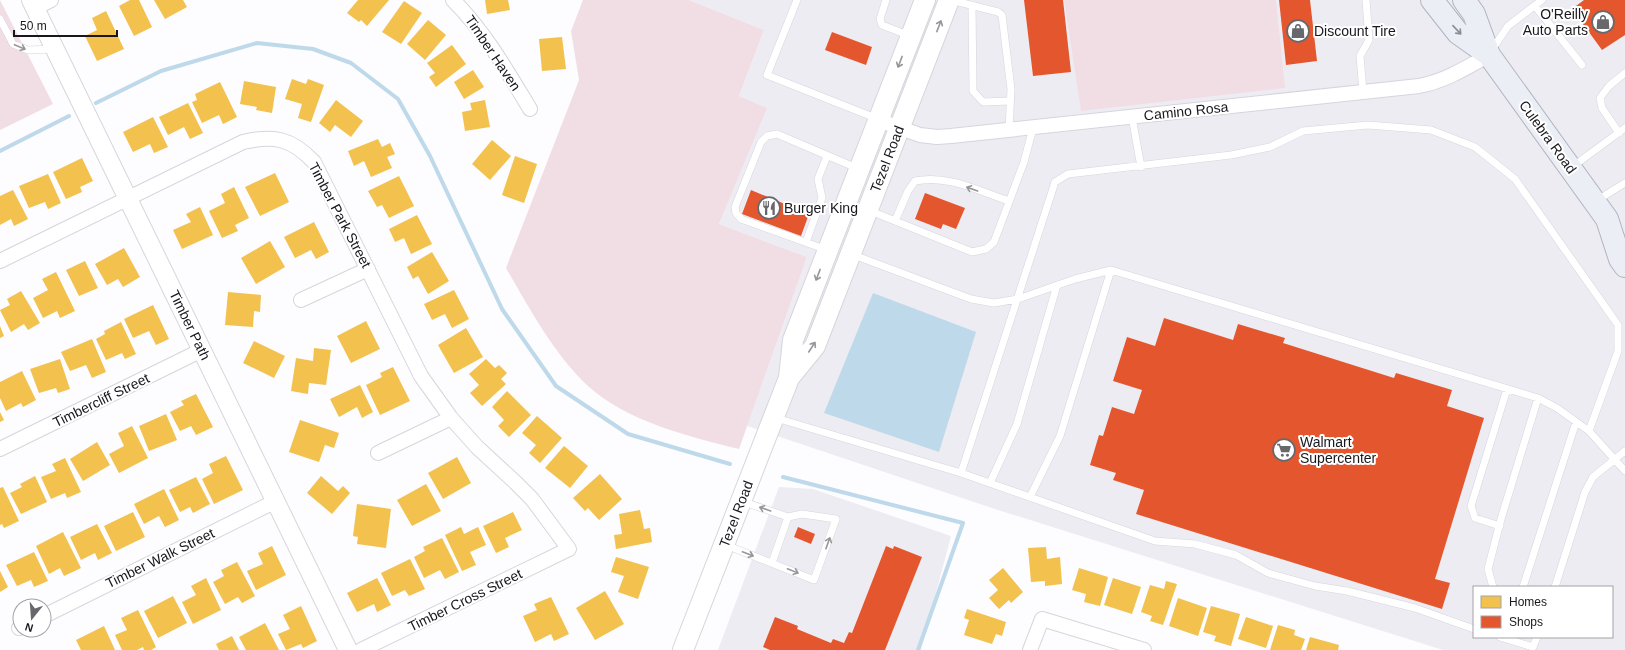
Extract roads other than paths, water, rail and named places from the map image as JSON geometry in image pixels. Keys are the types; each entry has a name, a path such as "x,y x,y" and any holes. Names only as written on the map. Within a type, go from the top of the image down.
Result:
{"main road":[{"name":"Tezel Road","path":"684,650 789,378 793,340 925,0"},
{"name":"Tezel Road","path":"789,378 814,346 949,0"},
{"name":"Culebra Road","path":"1432,0 1458,33 1489,55"},
{"name":"Culebra Road","path":"1464,0 1474,14 1489,55 1601,211 1625,234"},
{"name":"Culebra Road","path":"1601,211 1620,259 1625,266"}],"street":[{"path":"33,4 51,0"},
{"name":"Timber Haven","path":"453,0 472,19 530,109"},
{"name":"Timber Path","path":"33,4 348,650"},
{"name":"Camino Rosa","path":"878,120 920,135 937,137 1033,128 1436,83 1457,74 1489,55"},
{"name":"Timber Park Street","path":"0,261 243,142 263,137 280,140 303,151 314,162 421,376 451,418 477,447 532,499 569,549"},
{"path":"301,300 368,269"},
{"name":"Timbercliff Street","path":"0,449 202,350"},
{"path":"378,453 451,418"},
{"name":"Timber Walk Street","path":"52,612 276,501"},
{"name":"Timber Cross Street","path":"360,650 569,549"},
{"path":"1030,650 1042,619 1144,650"}],"lane":[{"path":"797,0 767,75 878,120"},
{"path":"886,0 880,19 882,25 911,36"},
{"path":"949,0 998,12 1002,15 1011,89 1009,130"},
{"path":"1363,92 1360,56 1369,40 1366,0"},
{"path":"1489,55 1508,26 1542,0"},
{"path":"972,5 974,91 982,102 1010,101"},
{"path":"1535,6 1582,65"},
{"path":"0,19 13,44 28,50 55,49"},
{"path":"1619,133 1602,108 1600,98 1609,86 1625,73"},
{"path":"1132,117 1141,167"},
{"path":"961,473 1055,182 1068,174 1141,167 1231,155 1270,148 1303,131 1368,125 1431,130 1475,147 1514,179 1618,325 1618,351 1589,431"},
{"path":"868,210 972,252 986,249 994,242 1024,162 1033,128"},
{"path":"1570,168 1625,128"},
{"path":"828,250 741,219 736,213 735,207 761,142 767,136 777,134 859,169"},
{"path":"806,242 822,198 818,179 827,156"},
{"path":"895,221 908,191 915,181 927,178 946,180 1009,201"},
{"path":"1601,211 1625,183"},
{"path":"851,254 972,299 994,303 1018,299 1075,279 1111,270 1538,398 1557,408 1589,431 1625,471"},
{"path":"1030,497 1060,436 1111,270"},
{"path":"990,483 1017,424 1057,285"},
{"path":"1500,526 1475,518 1471,506 1507,389"},
{"path":"1493,586 1488,568 1538,398"},
{"path":"774,417 961,473 1155,541 1195,544 1230,553 1268,573 1315,586 1347,591 1415,608 1473,629"},
{"path":"1523,586 1576,422"},
{"path":"1555,586 1585,492 1593,477 1625,450"},
{"path":"724,544 814,580 836,519 802,514 788,517 741,501"},
{"path":"772,563 788,517"},
{"path":"1503,638 1533,647 1537,638"}],"water":[{"path":"873,293 976,332 939,452 824,413"}],"waterway":[{"path":"96,103 161,71 257,43 313,49 351,63 398,99 430,156 502,309 556,386 628,434 730,464"},
{"path":"0,151 69,116"},
{"path":"783,477 963,523 918,650"}],"place":[{"name":"O'Reilly Auto Parts","path":"1603,22"},
{"name":"Discount Tire","path":"1298,31"},
{"name":"Burger King","path":"769,208"},
{"name":"Walmart Supercenter","path":"1284,450"}]}
